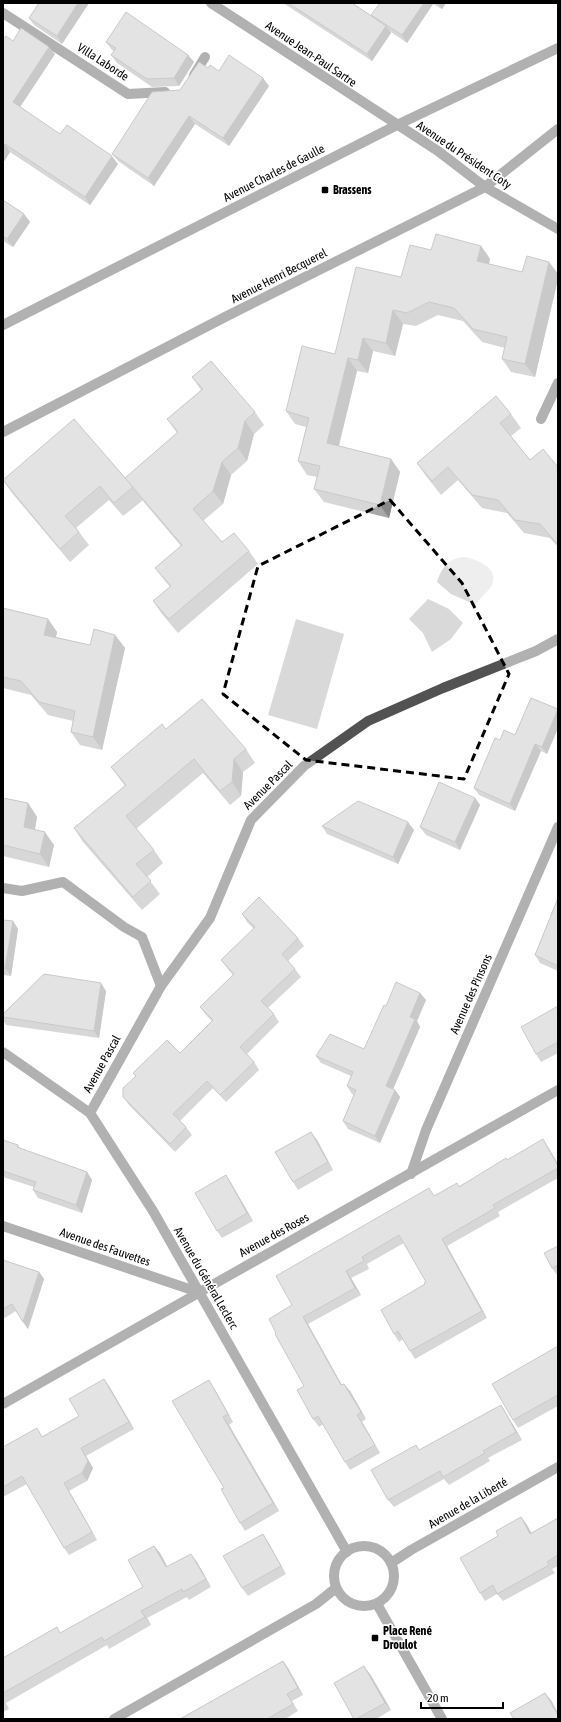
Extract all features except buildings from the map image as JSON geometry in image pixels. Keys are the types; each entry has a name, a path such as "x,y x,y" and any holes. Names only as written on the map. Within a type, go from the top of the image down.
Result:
{"street":[{"name":"Avenue Jean-Paul Sartre","path":"211,3 397,125"},
{"name":"Villa Laborde","path":"3,13 128,94 175,92"},
{"name":"Avenue Charles de Gaulle","path":"3,325 397,125 558,48"},
{"path":"187,86 205,57"},
{"name":"Avenue du Président Coty","path":"397,125 438,151 485,188 558,229"},
{"name":"Avenue Henri Becquerel","path":"3,432 225,317 485,188 558,129"},
{"path":"541,419 558,383"},
{"name":"Avenue Pascal","path":"90,1113 161,986 210,918 251,820 304,766 368,721 443,688 536,651 558,638"},
{"name":"Avenue des Pinsons","path":"412,1174 426,1130 558,827"},
{"path":"3,888 22,892 63,882 124,927 142,937 161,986"},
{"name":"Avenue du Général Leclerc","path":"3,1052 90,1113 153,1211 347,1552"},
{"name":"Avenue des Roses","path":"3,1404 198,1292 412,1174 558,1090"},
{"name":"Avenue des Fauvettes","path":"3,1226 198,1292"},
{"name":"Avenue de la Liberté","path":"391,1563 411,1550 558,1467"},
{"path":"366,1546 377,1549 385,1554 391,1563 394,1572 394,1581 391,1590 378,1604 358,1606 349,1603 336,1588 334,1578 335,1568 340,1559 347,1552 366,1546"},
{"path":"114,1719 316,1604 336,1588"},
{"path":"378,1604 442,1719"}],"highlighted area":[{"path":"390,500 462,583 509,674 464,779 306,760 223,694 258,566"}],"shaded area":[{"path":"465,557 480,562 492,572 492,585 476,605 451,594 437,582 446,564 454,559"},
{"path":"428,599 449,609 463,623 451,639 432,652 423,633 409,619"},
{"path":"296,619 344,634 317,729 268,715"}],"place":[{"name":"Brassens","path":"325,190"},
{"name":"Place René Droulot","path":"375,1638"}]}
